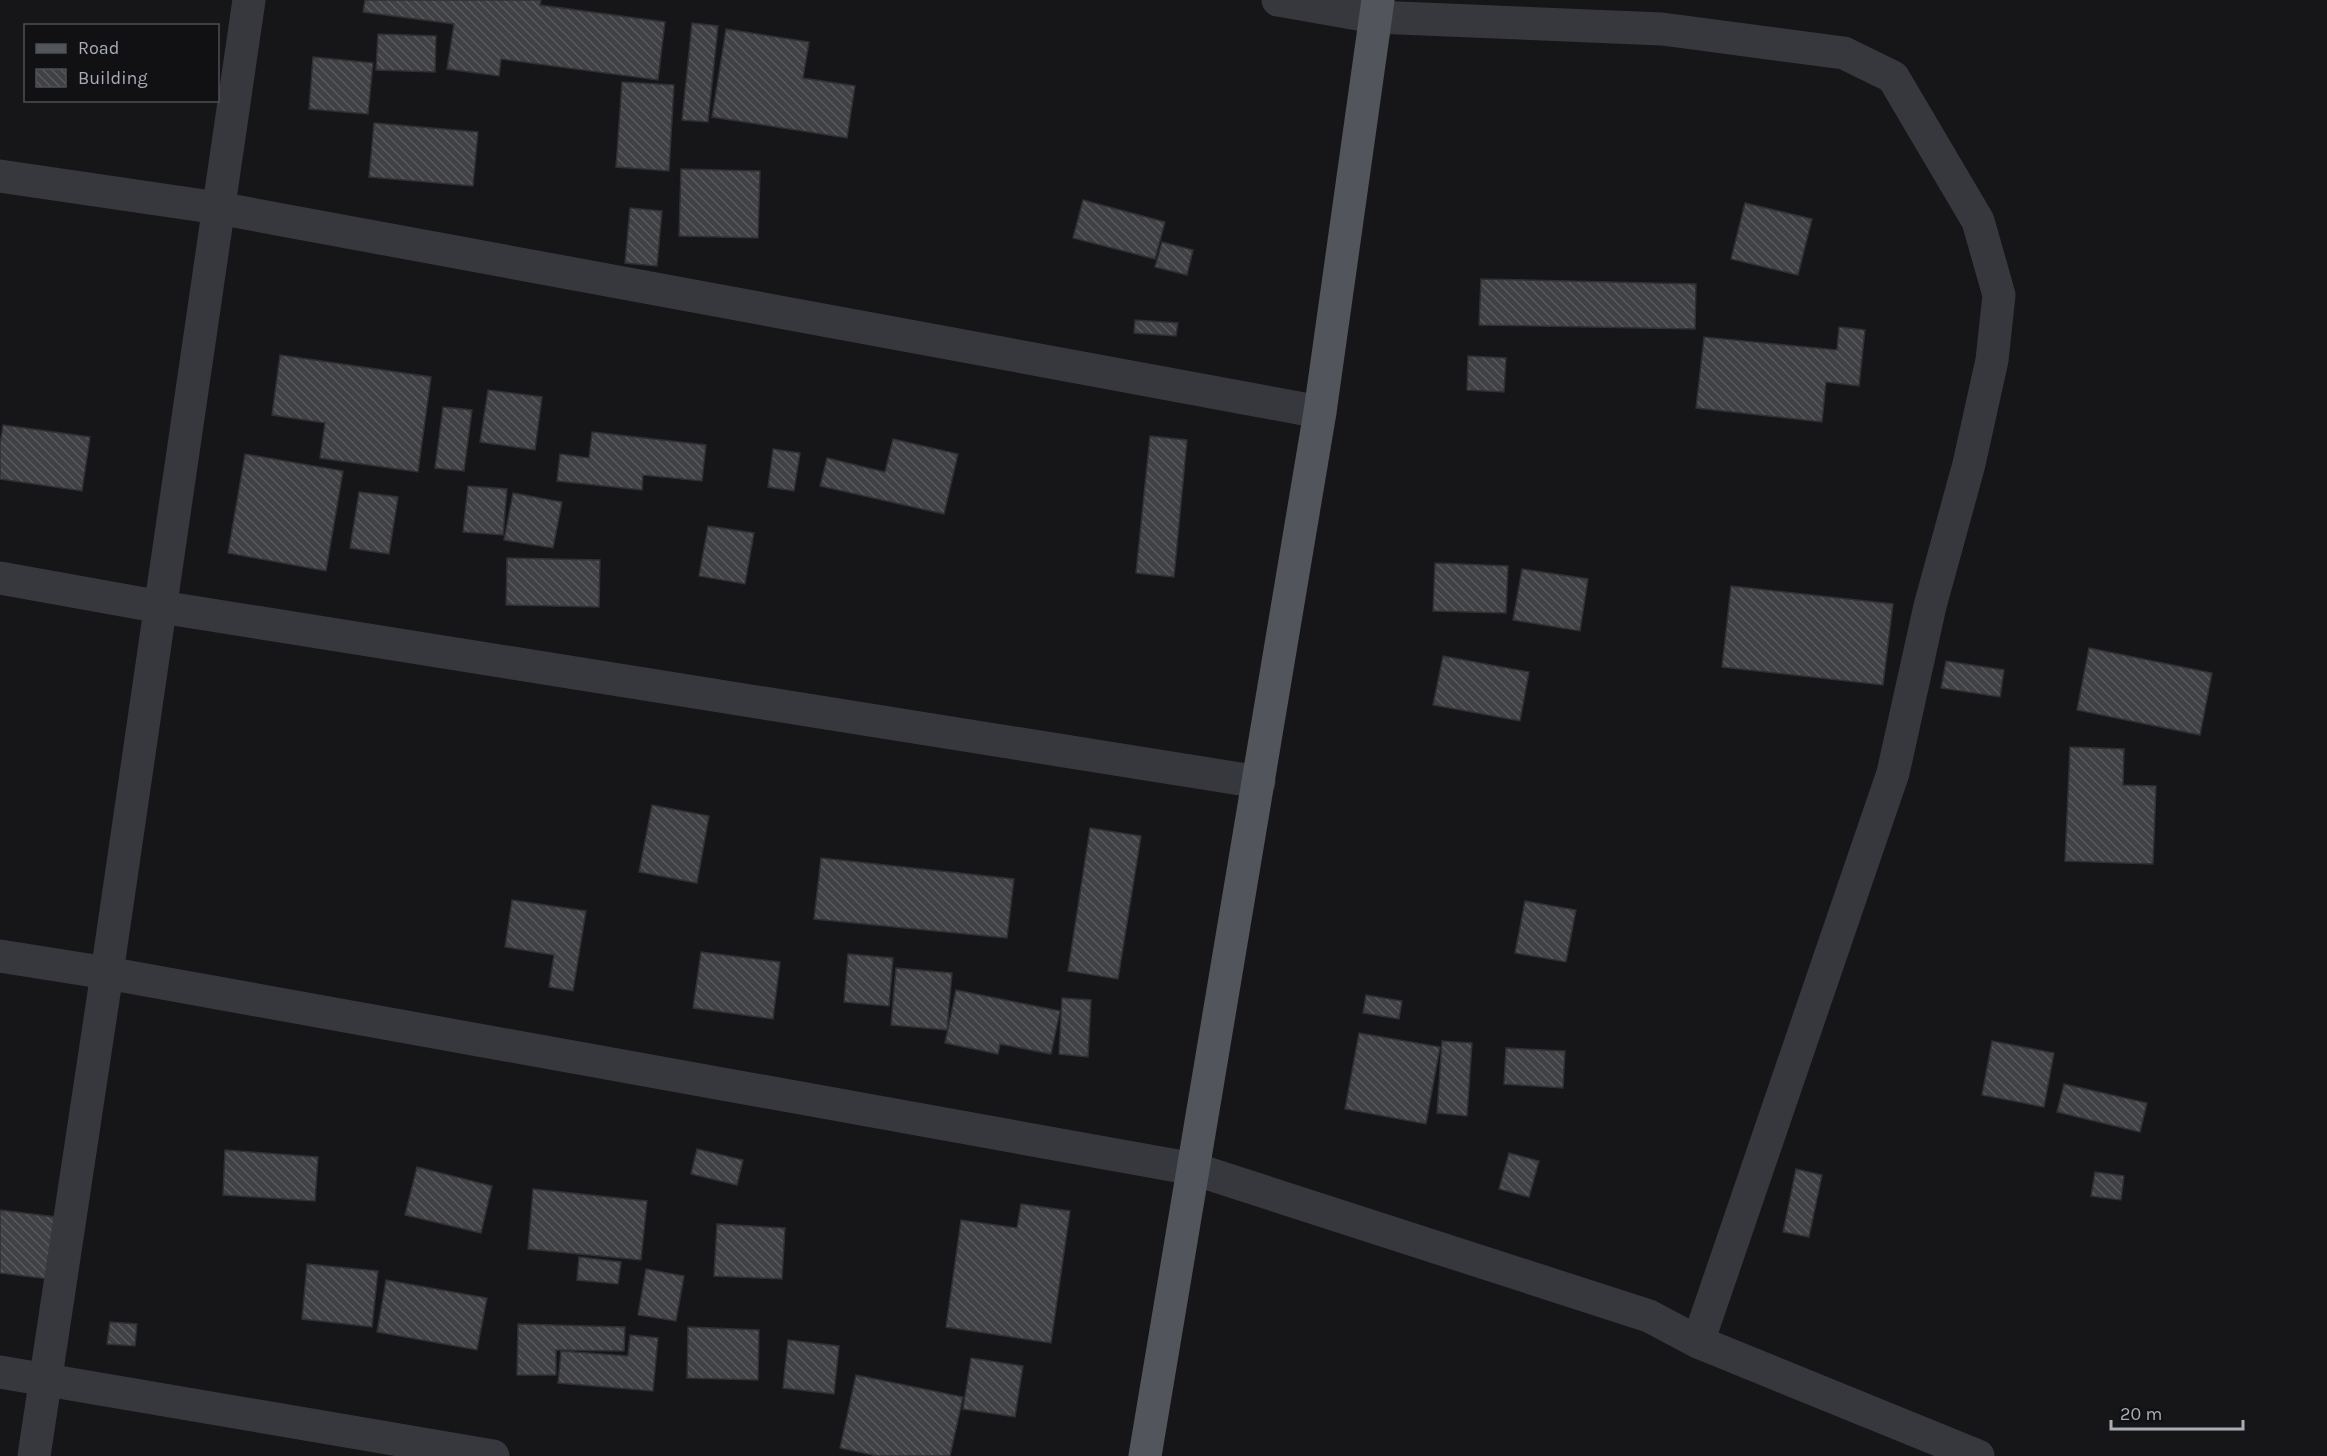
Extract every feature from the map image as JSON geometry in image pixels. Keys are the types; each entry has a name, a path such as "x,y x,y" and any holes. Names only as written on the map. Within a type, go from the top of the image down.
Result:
{"main road":[{"path":"1145,1456 1320,411 1376,8"}],"street":[{"path":"34,1456 249,0"},
{"path":"1278,0 1662,29 1844,53 1893,77 1978,221 1999,295 1992,360 1969,464 1930,606 1893,773 1698,1342"},
{"path":"0,176 218,208 1320,411"},
{"path":"0,578 160,607 1259,782"},
{"path":"0,956 107,973 1194,1169 1649,1316 1698,1342 1978,1456"},
{"path":"0,1372 494,1456"}],"building":[{"path":"365,0 541,0 540,5 665,22 658,80 501,59 499,76 447,69 454,24 363,12"},
{"path":"692,23 718,26 708,122 682,120"},
{"path":"726,29 809,42 803,78 855,86 847,138 712,117"},
{"path":"378,34 436,36 435,72 376,70"},
{"path":"313,57 373,63 368,114 309,109"},
{"path":"622,82 674,85 669,171 616,167"},
{"path":"374,123 478,132 473,186 369,177"},
{"path":"681,169 760,171 758,238 679,236"},
{"path":"1083,200 1165,222 1155,259 1073,238"},
{"path":"1745,203 1812,219 1798,275 1731,259"},
{"path":"630,208 662,211 657,266 625,263"},
{"path":"1162,242 1193,250 1187,275 1155,267"},
{"path":"1481,279 1696,284 1695,329 1479,325"},
{"path":"1135,320 1178,323 1176,336 1134,333"},
{"path":"1839,327 1865,330 1859,386 1826,382 1822,422 1696,408 1704,337 1837,350"},
{"path":"280,355 431,377 418,472 320,458 325,423 272,415"},
{"path":"1468,356 1506,358 1504,392 1467,390"},
{"path":"488,390 542,397 535,450 480,442"},
{"path":"443,407 472,410 464,471 435,468"},
{"path":"3,425 90,437 82,491 0,479 0,444"},
{"path":"592,432 706,445 702,481 643,475 642,490 557,481 560,454 589,458"},
{"path":"1150,436 1187,440 1174,577 1136,573"},
{"path":"893,439 958,454 944,514 820,486 827,458 885,472"},
{"path":"773,449 800,453 794,491 768,487"},
{"path":"245,454 343,471 326,571 228,553"},
{"path":"468,486 507,489 503,535 463,532"},
{"path":"359,492 398,497 389,554 350,548"},
{"path":"513,493 562,502 553,548 504,540"},
{"path":"708,526 754,533 745,584 699,576"},
{"path":"507,558 600,560 599,607 506,605"},
{"path":"1435,563 1508,566 1506,613 1433,611"},
{"path":"1522,569 1588,579 1580,631 1513,620"},
{"path":"1731,586 1893,604 1883,685 1722,667"},
{"path":"2089,648 2212,673 2200,735 2077,710"},
{"path":"1443,656 1529,672 1520,721 1433,705"},
{"path":"1946,661 2004,670 2000,697 1941,688"},
{"path":"2070,747 2124,749 2123,785 2156,786 2153,864 2065,861"},
{"path":"652,805 709,816 697,883 639,872"},
{"path":"1090,828 1141,836 1118,979 1068,971"},
{"path":"821,858 1014,879 1007,938 814,919"},
{"path":"512,900 586,911 573,991 549,987 554,955 505,947"},
{"path":"1525,901 1576,910 1566,962 1515,953"},
{"path":"701,952 780,962 773,1019 693,1008"},
{"path":"848,954 893,958 889,1006 844,1002"},
{"path":"896,968 952,973 947,1030 891,1025"},
{"path":"956,990 1060,1011 1051,1054 1000,1044 998,1054 945,1043"},
{"path":"1366,995 1402,1001 1399,1019 1363,1013"},
{"path":"1062,998 1091,1000 1088,1057 1059,1054"},
{"path":"1359,1033 1440,1047 1426,1124 1345,1109"},
{"path":"1442,1041 1472,1043 1467,1116 1437,1113"},
{"path":"1992,1041 2054,1053 2044,1107 1982,1095"},
{"path":"1506,1048 1565,1051 1563,1088 1504,1084"},
{"path":"2064,1084 2147,1103 2140,1132 2057,1112"},
{"path":"697,1149 743,1160 737,1185 691,1174"},
{"path":"225,1150 318,1157 315,1201 223,1195"},
{"path":"1509,1153 1539,1161 1529,1197 1499,1189"},
{"path":"417,1167 492,1186 481,1233 405,1215"},
{"path":"1796,1169 1822,1175 1809,1237 1783,1232"},
{"path":"2095,1172 2124,1176 2121,1200 2091,1196"},
{"path":"533,1189 647,1201 641,1260 528,1249"},
{"path":"1021,1204 1070,1211 1051,1343 946,1327 961,1220 1017,1228"},
{"path":"0,1210 56,1217 48,1279 0,1273"},
{"path":"717,1224 785,1228 782,1279 714,1276"},
{"path":"579,1257 621,1262 618,1284 577,1280"},
{"path":"307,1264 378,1271 372,1327 302,1319"},
{"path":"646,1269 684,1276 676,1321 638,1315"},
{"path":"386,1280 487,1298 477,1350 377,1332"},
{"path":"110,1322 137,1324 135,1346 107,1344"},
{"path":"518,1324 625,1327 624,1351 556,1350 556,1375 517,1375"},
{"path":"688,1327 759,1330 758,1380 687,1378"},
{"path":"630,1335 658,1338 653,1391 558,1383 561,1351 628,1356"},
{"path":"788,1340 839,1346 834,1394 783,1388"},
{"path":"971,1358 1023,1366 1015,1417 963,1409"},
{"path":"856,1375 963,1397 950,1456 877,1456 840,1448"}]}
